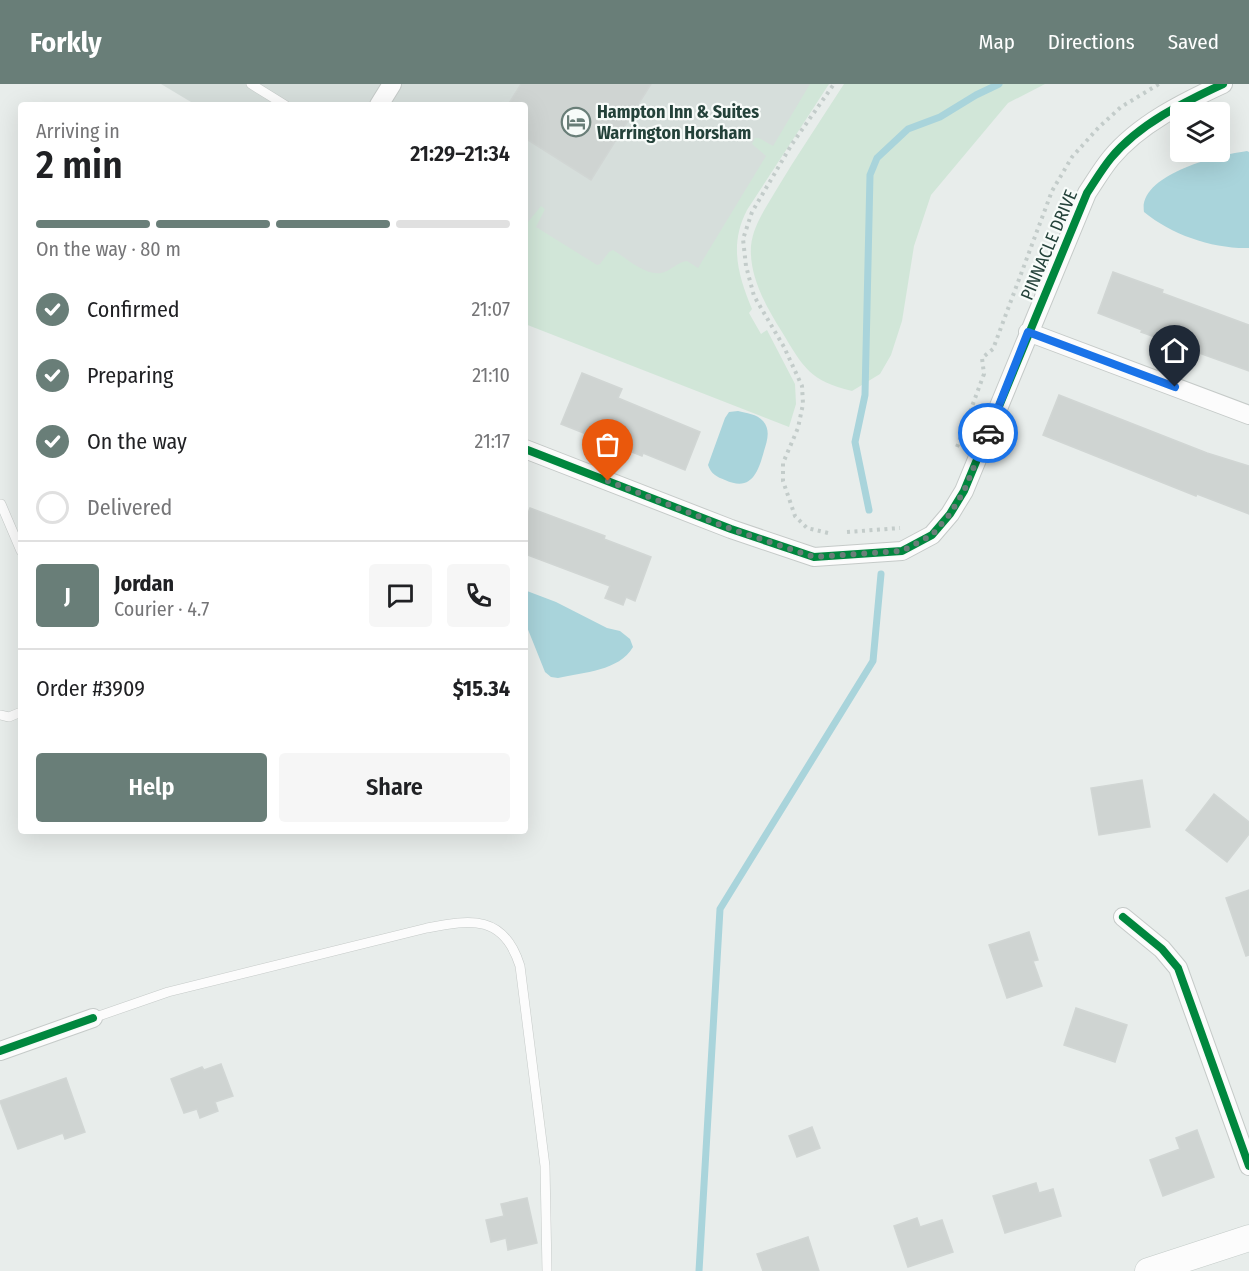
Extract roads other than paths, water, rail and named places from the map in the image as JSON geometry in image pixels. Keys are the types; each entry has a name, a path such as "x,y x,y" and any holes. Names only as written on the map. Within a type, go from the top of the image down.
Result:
{"street":[{"path":"381,102 392,84"},
{"name":"PINNACLE DRIVE","path":"528,450 731,529 814,557 902,551 932,535 950,514 964,491 1087,193 1112,158 1138,132 1173,110 1223,84"},
{"path":"1028,332 1249,415"},
{"path":"1123,917 1162,949 1178,968 1185,982 1249,1166"},
{"path":"0,1051 93,1018"},
{"path":"1148,1271 1249,1238"}],"lane":[{"path":"251,84 280,102"},
{"path":"1,504 18,544"},
{"path":"0,526 11,529"},
{"path":"0,715 9,717 18,713"},
{"path":"93,1018 168,992 427,928 455,922 480,923 499,930 513,946 520,966 545,1166 547,1271"}],"water":[{"path":"1249,152 1249,248 1221,246 1194,239 1167,227 1144,212 1146,199 1154,187 1167,177 1201,162 1230,162 1230,155"},
{"path":"738,411 761,419 768,432 756,473 747,482 741,484 717,476 708,465 725,418 729,412"},
{"path":"528,591 556,602 607,628 620,631 630,639 633,647 619,661 600,669 558,678 551,677 545,672 528,630"}],"waterway":[{"path":"869,510 855,442 865,395 870,175 877,158 908,129 940,117 999,84"},
{"path":"699,1271 720,909 873,661 881,574"}],"place":[{"name":"Hampton Inn & Suites Warrington Horsham","path":"576,122"}]}
